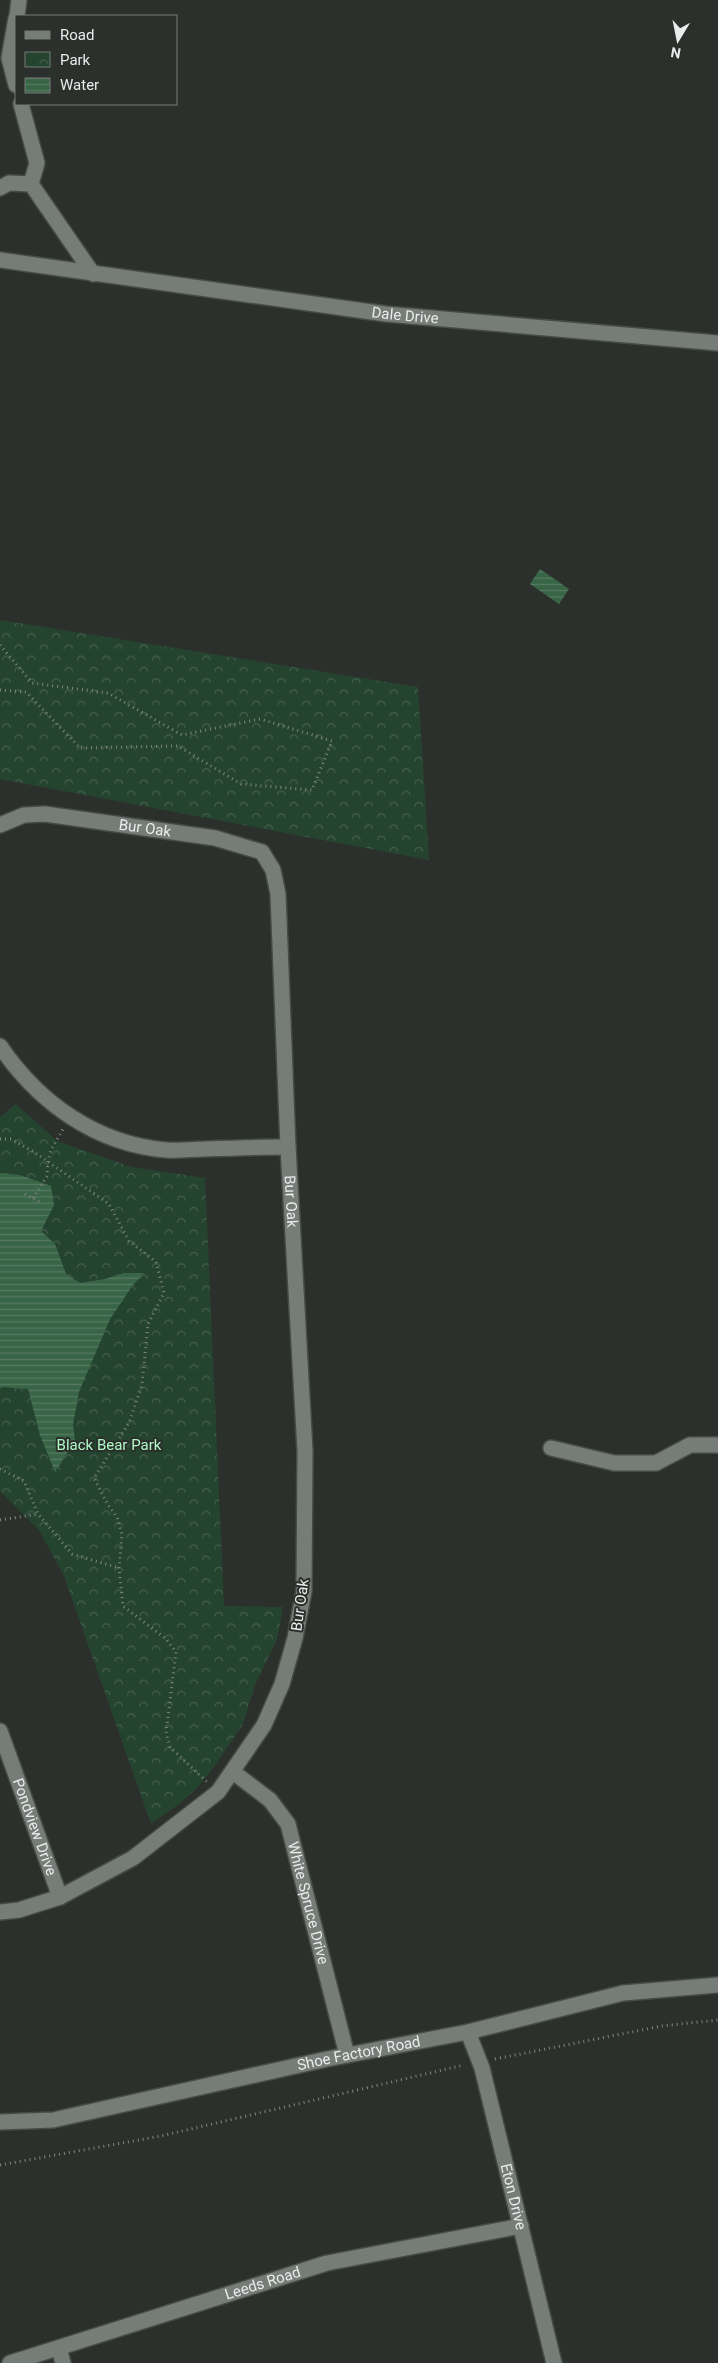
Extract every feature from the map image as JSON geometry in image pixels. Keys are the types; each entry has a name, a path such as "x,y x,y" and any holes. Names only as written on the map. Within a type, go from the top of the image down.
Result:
{"street":[{"path":"16,15 20,0"},
{"path":"15,23 9,58 15,81"},
{"path":"21,105 37,163 31,184"},
{"path":"0,188 9,183 31,184"},
{"path":"31,184 93,274"},
{"name":"Dale Drive","path":"0,260 386,314 718,342"},
{"name":"Bur Oak","path":"0,825 24,815 46,814 215,838 262,852 273,870 278,894 288,1146 305,1451 304,1591 295,1638 282,1684 264,1725 233,1772 218,1792 133,1858 60,1897 18,1910 0,1912"},
{"path":"0,1046 30,1083 54,1106 70,1118 101,1134 131,1144 167,1150 288,1146"},
{"path":"551,1448 614,1463 656,1463 690,1445 718,1445"},
{"name":"Pondview Drive","path":"0,1730 60,1897"},
{"name":"White Spruce Drive","path":"233,1772 270,1800 288,1824 347,2055"},
{"name":"Shoe Factory Road","path":"0,2122 54,2120 347,2055 468,2032 624,1993 718,1985"},
{"name":"Eton Drive","path":"468,2032 480,2062 554,2363"},
{"name":"Leeds Road","path":"10,2363 327,2263 521,2226"},
{"path":"58,2348 63,2363"}],"path":[{"path":"0,645 32,683 108,693 182,735 260,719 332,741 312,790 241,784 178,746 80,748 26,692 0,690"},
{"path":"33,1198 47,1176 51,1150 70,1118"},
{"path":"0,1139 11,1139 48,1161 109,1204 129,1241 156,1262 164,1293 148,1324 142,1385 129,1423 94,1478 108,1505 118,1517 122,1534 119,1568 123,1606 166,1639 176,1652 166,1733 170,1747 218,1792"},
{"path":"25,1194 42,1204"},
{"path":"0,1469 24,1481 38,1514 72,1554 119,1568"},
{"path":"0,1520 38,1514"},
{"path":"0,2165 161,2136 480,2062 662,2026 718,2020"}],"green space":[{"path":"0,620 418,687 429,860 0,779"},
{"name":"Black Bear Park","path":"16,1104 57,1141 131,1167 205,1178 224,1606 283,1607 277,1639 255,1685 243,1724 198,1787 179,1804 151,1824 64,1576 39,1530 0,1491 0,1117"}],"water":[{"path":"540,569 569,589 559,604 530,584"},
{"path":"0,1173 20,1175 51,1186 54,1205 41,1231 55,1244 66,1274 80,1283 105,1279 124,1273 144,1273 133,1285 110,1319 79,1392 73,1424 75,1441 55,1472 40,1435 28,1389 2,1387 0,1389"}]}
